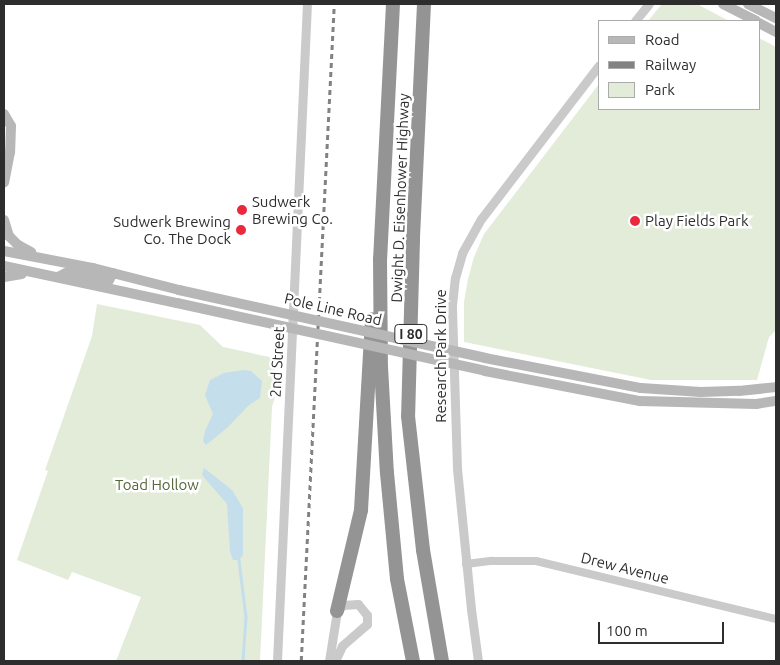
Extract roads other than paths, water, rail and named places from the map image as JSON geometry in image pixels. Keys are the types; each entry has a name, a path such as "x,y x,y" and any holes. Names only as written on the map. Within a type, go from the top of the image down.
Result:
{"highway":[{"name":"Dwight D. Eisenhower Highway","path":"393,4 380,258 381,367 387,473 397,579 412,661"},
{"name":"Dwight D. Eisenhower Highway","path":"424,4 408,416 423,550 442,661"},
{"path":"337,611 361,510 372,322 380,258"}],"main road":[{"path":"723,4 753,20"},
{"path":"748,4 776,18"},
{"path":"760,24 776,32"},
{"path":"4,114 11,126 10,152 4,182"},
{"path":"4,220 9,236 18,245 43,258"},
{"name":"Pole Line Road","path":"4,251 113,273 180,290 485,358 641,388 701,392 739,391 776,387"},
{"name":"Pole Line Road","path":"4,266 485,371 640,400 756,404 776,401"},
{"path":"57,278 66,273 74,273 109,280 113,273"},
{"path":"4,277 16,274 40,274"}],"street":[{"name":"2nd Street","path":"278,661 307,4"},
{"path":"636,20 649,4"},
{"name":"Research Park Drive","path":"478,661 466,564 453,415 452,305 455,278 462,253 480,219 598,66"},
{"name":"Drew Avenue","path":"466,564 492,561 536,560 776,619"},
{"path":"329,661 337,611 343,605 355,603 365,610 368,619 364,629 342,646 335,661"}],"water":[{"path":"244,370 251,371 262,381 260,398 249,405 228,427 206,445 203,441 205,431 213,414 205,395 210,380 224,373"},
{"path":"204,468 232,490 243,508 243,555 239,560 233,560 230,552 227,504 202,475"}],"waterway":[{"path":"239,560 246,617 243,661"}],"railway":[{"path":"301,661 334,4"}],"place":[{"name":"Sudwerk Brewing Co.","path":"242,210"},
{"name":"Play Fields Park","path":"635,221"},
{"name":"Sudwerk Brewing Co. The Dock","path":"241,230"}],"park label":[{"name":"Toad Hollow","path":"157,485"}]}
